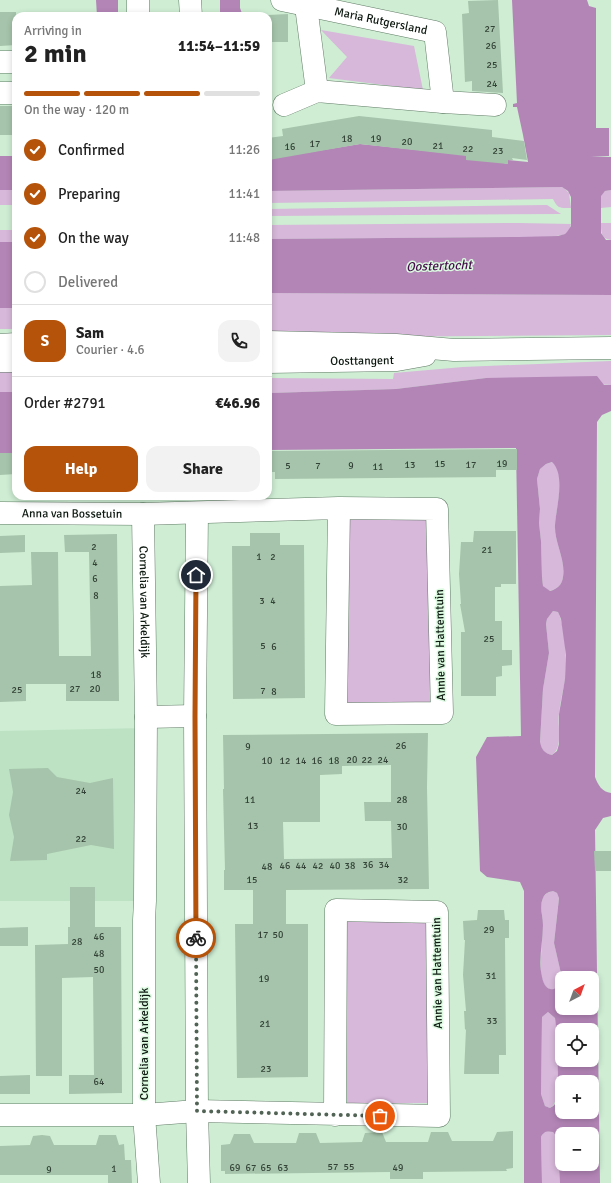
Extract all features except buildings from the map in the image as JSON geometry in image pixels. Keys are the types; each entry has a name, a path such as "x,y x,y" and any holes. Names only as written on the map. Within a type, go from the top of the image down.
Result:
{"street":[{"path":"138,0 138,12"},
{"path":"190,0 190,12"},
{"name":"Maria Rutgersland","path":"282,0 435,32 443,102"},
{"path":"306,6 317,91"},
{"path":"0,62 12,62"},
{"path":"284,105 317,91 495,105"},
{"path":"0,93 12,93"},
{"name":"Oosttangent","path":"272,342 396,345 454,350 611,348"},
{"path":"0,345 12,344"},
{"name":"Oosttangent","path":"272,362 397,360 454,350"},
{"path":"0,361 12,361"},
{"path":"143,514 170,502 197,512 195,716 197,1111 199,1183"},
{"name":"Annie van Hattemtuin","path":"197,512 339,508 438,509 442,713 336,714 339,508"},
{"name":"Anna van Bossetuin","path":"0,513 143,514"},
{"name":"Cornelia van Arkeldijk","path":"143,514 146,717 144,1115 197,1111"},
{"path":"146,717 195,716"},
{"name":"Annie van Hattemtuin","path":"197,1111 335,1115 438,1116 437,912 336,910 335,1115"},
{"path":"0,1115 144,1115 149,1183"}],"shaded area":[{"path":"321,30 414,46 423,90 329,78 347,57"},
{"path":"562,187 569,193 571,208 564,208 556,205 553,199 272,203 272,191"},
{"path":"0,190 12,190 12,205 0,205"},
{"path":"611,190 611,207 601,208 601,195 605,191"},
{"path":"547,205 561,214 272,216 272,209"},
{"path":"601,223 611,223 611,240 603,237"},
{"path":"571,224 567,233 549,237 272,239 272,225"},
{"path":"0,230 12,230 12,242 0,242"},
{"path":"272,293 611,295 611,335 355,337 272,334"},
{"path":"0,308 12,308 12,329 0,329"},
{"path":"611,361 611,385 486,378 396,389 272,393 272,378 393,379 394,373 463,367"},
{"path":"0,369 12,369 12,392 0,392"},
{"path":"553,462 557,468 560,483 555,531 562,558 563,571 560,584 557,588 549,591 543,586 542,577 539,523 540,509 537,479 540,469 546,464"},
{"path":"345,519 429,519 430,705 346,706"},
{"path":"553,611 558,612 563,627 566,663 565,680 559,714 559,741 556,751 552,755 544,751 540,743 543,689 549,653 546,624 547,619"},
{"path":"146,728 145,901 0,901 0,731"},
{"path":"553,891 557,893 559,897 554,943 560,971 555,971 554,990 545,986 541,976 543,925 541,905 543,897 547,893"},
{"path":"346,916 431,916 432,1103 347,1104"},
{"path":"548,1012 555,1018 556,1023 555,1067 558,1067 558,1075 555,1075 555,1101 553,1106 550,1108 545,1106 541,1094 542,1017"},
{"path":"547,1131 553,1132 555,1134 555,1171 559,1171 560,1183 542,1183 541,1137 543,1133"}],"water":[{"path":"96,0 118,0 118,12 97,12"},
{"path":"220,0 240,0 242,12 220,12"},
{"name":"Oostertocht","path":"512,0 587,0 589,6 596,8 596,128 609,128 609,156 591,157 611,157 611,190 605,191 601,196 601,233 606,240 611,240 611,295 272,293 272,239 519,237 558,236 565,234 571,226 571,197 568,191 562,187 272,191 272,158 360,144 466,155 508,164 508,160 528,162 517,107 513,107 513,104 517,103"},
{"path":"0,156 12,156 12,190 0,190"},
{"path":"0,242 12,242 12,308 0,308"},
{"path":"597,376 604,385 611,385 611,411 602,415 597,422 595,777 601,788 611,793 611,816 603,818 595,830 597,971 560,971 554,943 559,898 557,893 553,891 544,896 541,905 543,925 540,964 543,982 548,988 555,988 555,1015 598,1015 598,1023 556,1023 555,1018 548,1012 542,1017 541,1094 545,1106 550,1108 555,1105 555,1119 599,1119 599,1112 600,1183 560,1183 559,1171 599,1171 599,1127 555,1127 555,1134 553,1132 546,1132 541,1137 542,1183 524,1183 524,891 520,882 487,877 480,871 476,757 487,737 521,736 516,448 272,450 272,393 396,389 486,378","holes":["552,462 559,475 559,492 555,531 562,558 563,571 560,584 557,588 550,591 543,586 539,523 540,509 537,479 540,469 546,464","553,611 558,612 561,619 566,655 565,679 559,714 559,744 557,751 552,755 544,751 540,742 543,689 549,653 546,624 547,619"]},
{"path":"0,392 12,392 12,453 0,453"},
{"path":"558,1067 598,1067 598,1075 558,1075"}],"way so far":[{"path":"196,938 197,1111 380,1116"}],"route":[{"path":"196,575 196,938"}]}
